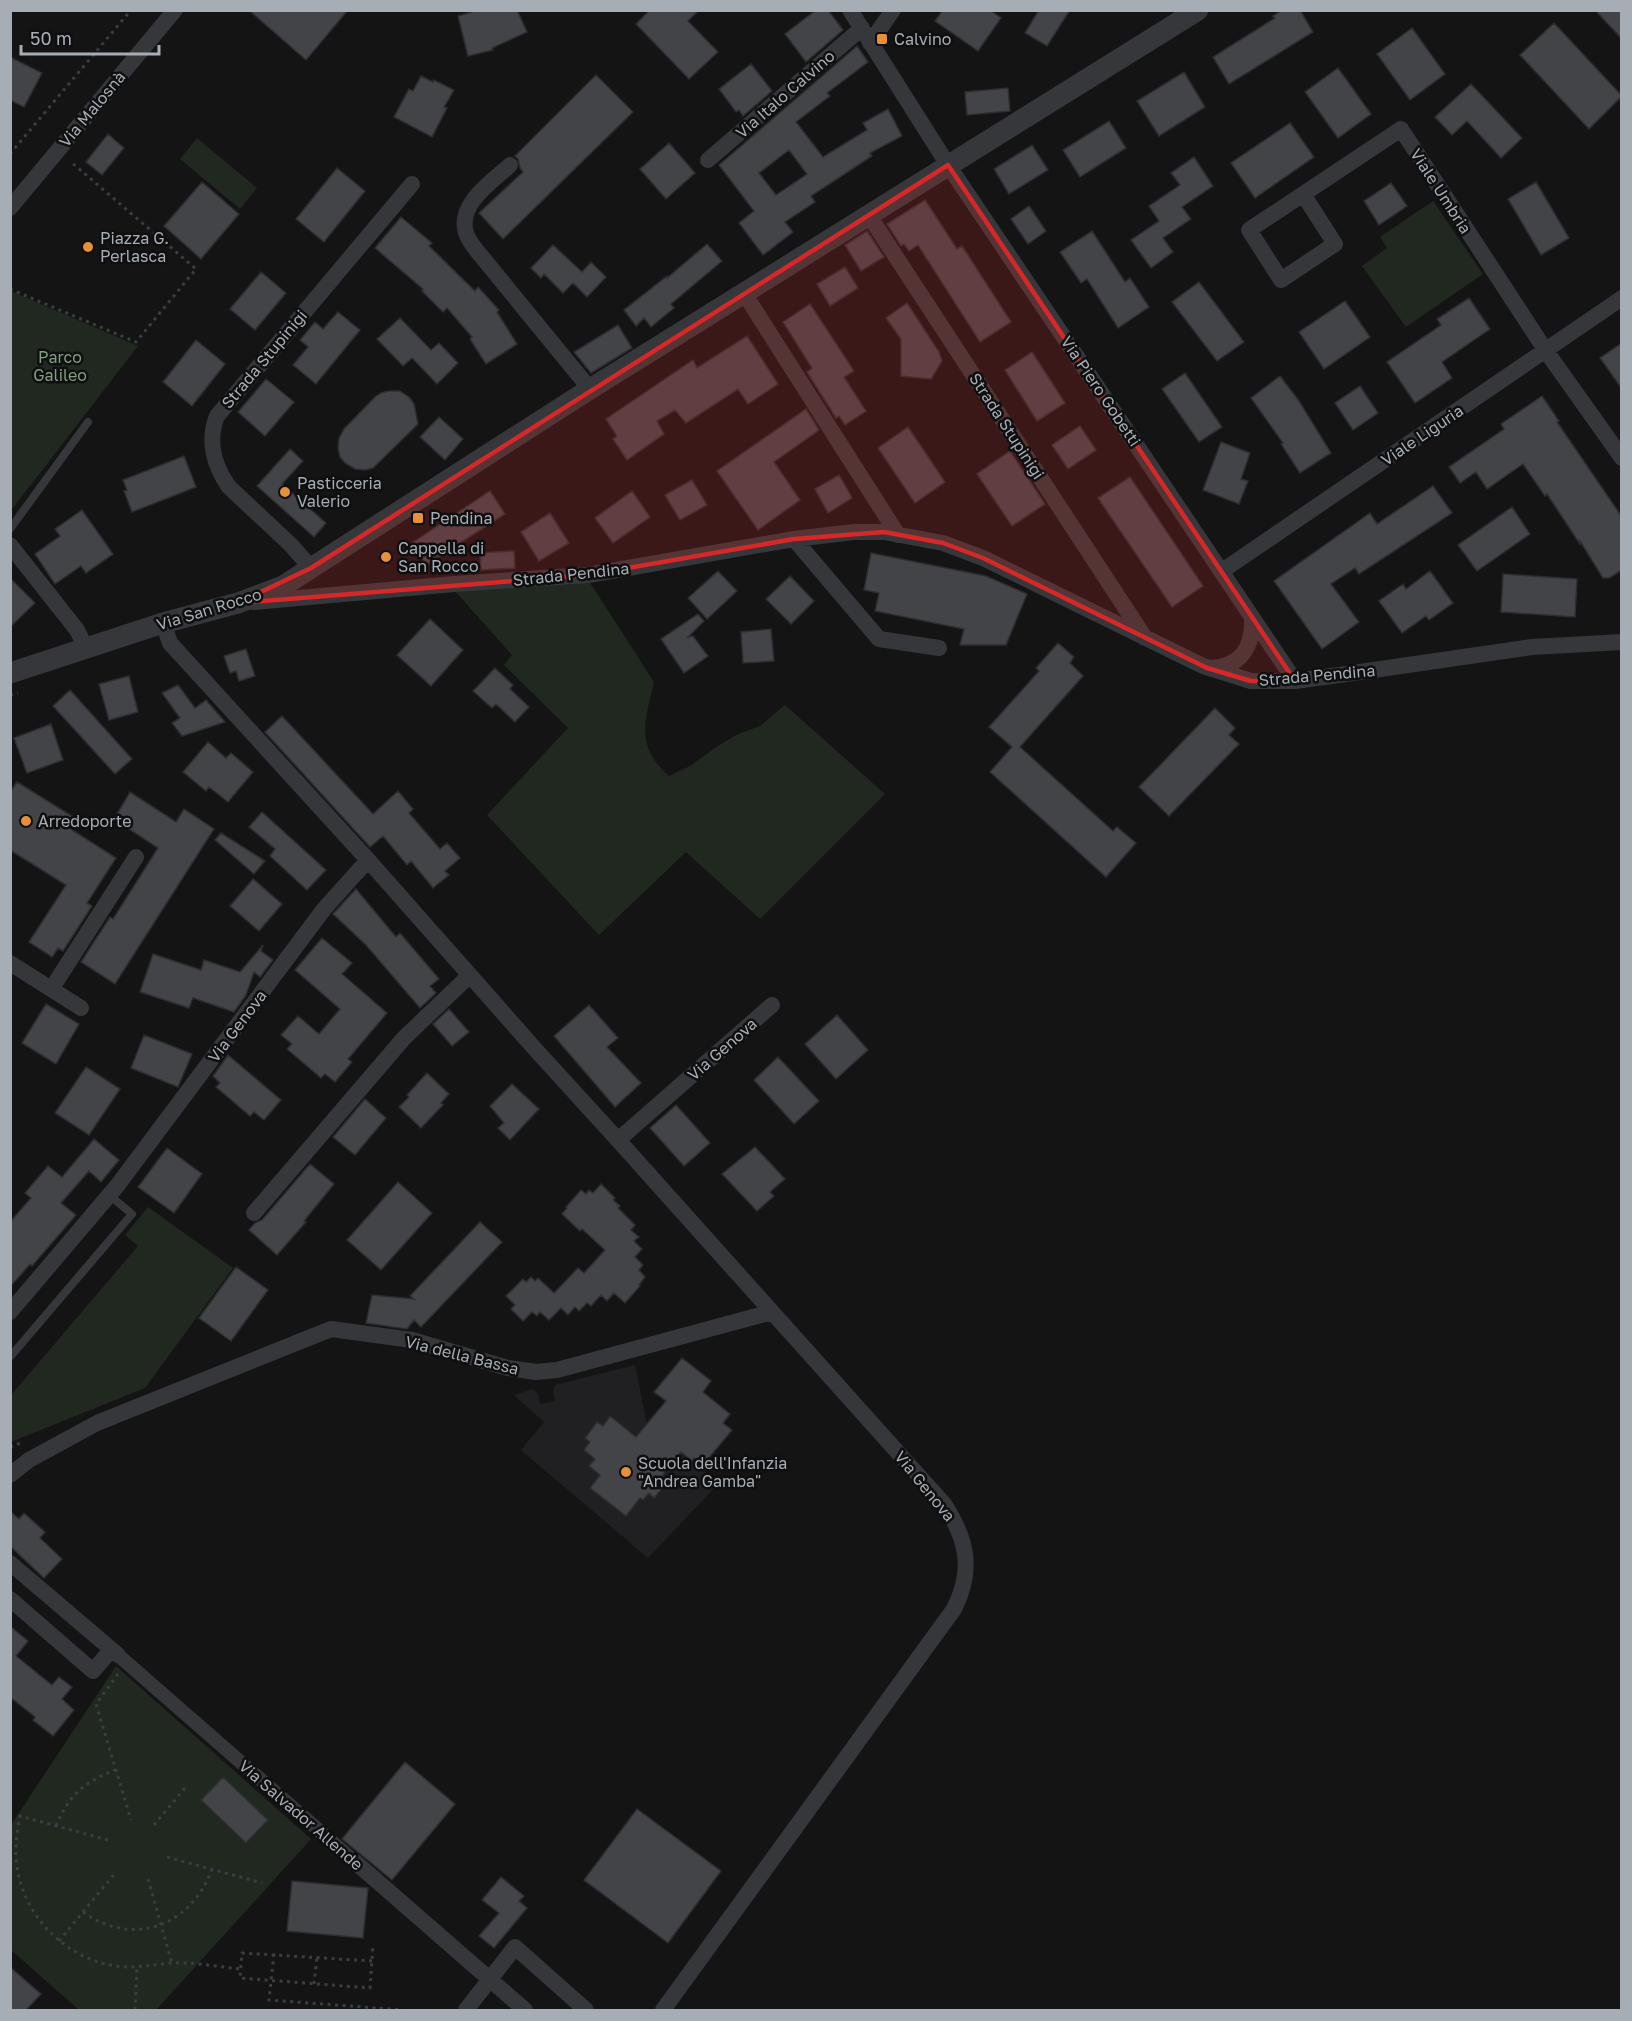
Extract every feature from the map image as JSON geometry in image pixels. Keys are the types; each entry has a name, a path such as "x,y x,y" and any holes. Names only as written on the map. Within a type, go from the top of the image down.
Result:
{"street":[{"name":"Via Malosnà","path":"10,208 174,10"},
{"path":"850,10 948,165"},
{"path":"870,43 893,10"},
{"path":"510,165 470,202 465,220 466,233 482,257 590,389 1198,10"},
{"name":"Via Italo Calvino","path":"708,160 862,28"},
{"name":"Viale Umbria","path":"1303,194 1335,244 1281,280 1248,230 1401,129 1546,351"},
{"name":"Via Piero Gobetti","path":"948,165 1295,681"},
{"name":"Strada Stupinigi","path":"311,568 291,545 229,487 222,477 213,452 213,425 217,416 412,184"},
{"name":"Strada Stupinigi","path":"868,214 1145,638"},
{"path":"744,293 898,535"},
{"name":"Viale Liguria","path":"1222,571 1622,298"},
{"path":"1546,351 1622,458"},
{"name":"Via San Rocco","path":"10,673 163,623 238,603 283,586 590,389"},
{"name":"Strada Pendina","path":"238,603 588,575 794,539 854,531 884,532 943,543 983,558 1207,668 1251,681 1295,681 1532,647 1622,642"},
{"path":"794,539 879,639 939,648"},
{"path":"10,545 77,630 86,648"},
{"path":"1207,668 1225,666 1242,655 1250,643 1252,619"},
{"name":"Via Genova","path":"163,623 170,643 368,860 469,976 944,1504 962,1537 966,1568 962,1593 954,1609 663,2010"},
{"path":"52,988 136,857"},
{"name":"Via Genova","path":"10,1312 109,1195 324,909 368,860"},
{"path":"10,963 81,1008"},
{"path":"254,1213 404,1038 469,976"},
{"name":"Via Genova","path":"618,1140 772,1005"},
{"name":"Via della Bassa","path":"10,1474 29,1460 98,1423 331,1329 412,1340 508,1368 536,1372 557,1370 772,1312"},
{"name":"Via della Bassa","path":"10,1463 29,1460"},
{"name":"Via Salvador Allende","path":"12,1569 118,1656 525,2010"},
{"path":"10,1599 93,1671 118,1656"},
{"path":"466,2010 515,1947 586,2010"}],"lane":[{"path":"10,529 88,422"},
{"path":"10,1357 132,1214 109,1195"}],"path":[{"path":"10,154 131,10"},
{"path":"10,289 136,342 196,269 70,164 77,155"},
{"path":"118,1656 96,1704 131,1820"},
{"path":"56,1826 62,1811 84,1785 116,1770"},
{"path":"154,1825 186,1787"},
{"path":"108,1840 20,1816 15,1843 22,1890 38,1919 59,1941 91,1960 116,1966 137,1967 172,1963 241,1969"},
{"path":"167,1857 262,1883"},
{"path":"83,1912 105,1924 122,1929 142,1929 161,1925 174,1919 198,1897 206,1886 212,1869"},
{"path":"59,1941 116,1872"},
{"path":"148,1879 172,1963"},
{"path":"372,1961 242,1953 240,1978 370,1988 372,1961 373,1944"},
{"path":"274,1954 269,2001 402,2010"},
{"path":"314,1984 316,1957"},
{"path":"135,2010 137,1967"}],"highlighted area":[{"path":"948,165 1295,681 1251,681 1207,668 983,558 943,543 884,532 794,539 588,575 238,603 311,568"}],"shaded area":[{"name":"Scuola dell'Infanzia \"Andrea Gamba\"","path":"635,1365 647,1425 719,1483 648,1558 521,1450 544,1422 514,1395 533,1389 538,1394 540,1404 555,1401 553,1392 555,1385"}],"green space":[{"path":"197,138 257,188 240,209 180,159"},
{"path":"1433,201 1483,274 1406,327 1362,266 1387,248 1380,237"},
{"name":"Parco Galileo","path":"11,291 138,346 13,508 10,505"},
{"path":"589,581 654,682 645,732 651,754 669,776 692,765 738,734 760,726 785,705 885,794 760,919 686,852 599,935 487,815 568,728 504,665 512,655 453,589"},
{"path":"148,1207 233,1268 145,1388 11,1442 11,1395 138,1246 125,1235"},
{"path":"116,1666 311,1839 156,2010 79,2010 11,1950 11,1825"}],"building":[{"path":"249,10 348,10 306,60"},
{"path":"478,10 517,10 527,32 492,48 493,50 468,56 458,16"},
{"path":"650,10 699,10 688,21 718,52 689,79 636,24"},
{"path":"816,10 828,10 843,30 806,62 785,34"},
{"path":"943,10 990,10 1001,18 978,51 935,21"},
{"path":"1039,10 1070,10 1047,46 1025,33"},
{"path":"1282,10 1300,10 1313,32 1229,84 1213,57 1275,18 1273,16"},
{"path":"1595,10 1622,10 1622,39"},
{"path":"1554,23 1622,96 1589,129 1520,55"},
{"path":"1412,28 1445,74 1410,100 1377,54"},
{"path":"857,46 868,62 827,93 830,96 796,122 823,157 867,130 863,123 888,109 902,136 870,153 872,156 811,196 815,202 785,222 793,232 763,255 739,223 754,211 719,165","holes":["789,150 807,174 776,195 759,173"]},
{"path":"10,57 42,73 24,107 10,100"},
{"path":"751,64 772,91 743,116 739,110 736,112 719,89"},
{"path":"1338,68 1371,114 1338,138 1305,92"},
{"path":"1184,72 1205,107 1159,136 1137,101"},
{"path":"596,75 633,112 503,239 479,213 523,172 515,156"},
{"path":"421,76 454,90 444,107 447,108 432,137 394,117 409,89 413,91"},
{"path":"1471,84 1522,138 1501,158 1467,121 1452,135 1435,117"},
{"path":"1008,88 1010,111 967,115 965,92"},
{"path":"1109,121 1126,148 1080,177 1063,150"},
{"path":"1290,123 1314,157 1255,198 1231,163"},
{"path":"108,134 124,148 102,175 86,162"},
{"path":"669,143 695,173 666,199 640,169"},
{"path":"1032,145 1048,170 1009,194 994,169"},
{"path":"1194,157 1213,186 1182,207 1191,219 1163,238 1173,252 1151,268 1131,240 1159,221 1149,206 1180,185 1171,173"},
{"path":"337,168 365,191 324,242 296,219"},
{"path":"202,182 239,214 201,259 164,226"},
{"path":"1536,182 1569,238 1541,255 1508,199"},
{"path":"1391,183 1407,206 1379,225 1364,201"},
{"path":"925,200 957,249 962,246 1011,322 980,342 918,245 909,251 904,244 901,246 887,224"},
{"path":"1029,206 1046,231 1028,244 1011,219"},
{"path":"401,217 432,243 429,246 475,291 478,287 499,310 497,312 517,344 486,364 470,339 472,337 447,308 443,312 422,291 423,289 375,248"},
{"path":"867,231 884,257 861,271 845,245"},
{"path":"1092,231 1125,282 1130,278 1149,307 1118,328 1087,279 1081,283 1060,252"},
{"path":"707,244 722,261 671,304 674,308 651,327 644,318 636,326 624,310"},
{"path":"553,245 582,272 591,262 606,277 587,297 573,283 563,293 544,274 541,278 531,268"},
{"path":"845,267 858,288 830,306 817,284"},
{"path":"261,272 286,293 255,330 230,309"},
{"path":"1199,282 1244,342 1217,361 1172,302"},
{"path":"1469,298 1490,329 1442,362 1452,378 1415,403 1387,362 1441,325 1437,319"},
{"path":"1345,301 1370,337 1324,369 1299,332"},
{"path":"907,303 939,352 942,361 931,379 901,376 901,339 886,318"},
{"path":"810,304 854,371 844,377 866,411 845,425 839,416 836,418 807,372 812,368 783,322"},
{"path":"338,312 360,330 316,384 293,365 308,347 300,340 315,322 323,329"},
{"path":"400,318 431,350 439,343 458,363 437,384 412,358 403,366 377,339"},
{"path":"618,325 632,348 591,373 574,352"},
{"path":"747,336 778,384 748,404 738,389 686,423 675,410 657,421 664,434 627,460 613,439 617,436 606,419 693,360 697,368"},
{"path":"196,340 225,364 192,406 163,382"},
{"path":"1622,343 1622,389 1600,358"},
{"path":"1032,352 1065,403 1037,421 1005,370"},
{"path":"1185,373 1222,427 1199,442 1162,389"},
{"path":"1280,376 1299,401 1331,453 1300,473 1281,444 1283,443 1251,398"},
{"path":"266,379 294,402 265,436 238,412"},
{"path":"1360,386 1378,413 1353,430 1335,403"},
{"path":"389,391 400,391 410,398 414,404 418,424 373,468 355,469 340,457 339,438 344,429 375,397"},
{"path":"1542,396 1559,421 1557,422 1622,517 1622,570 1609,578 1603,578 1580,541 1580,544 1547,494 1545,496 1523,464 1487,489 1476,472 1460,483 1449,467 1504,429 1501,424"},
{"path":"806,409 819,430 774,462 800,500 758,530 717,471"},
{"path":"439,417 463,439 445,460 420,437"},
{"path":"1080,426 1096,450 1068,469 1052,445"},
{"path":"908,427 945,482 915,503 878,448"},
{"path":"1221,442 1250,453 1241,479 1248,481 1239,504 1203,490"},
{"path":"290,449 303,461 282,484 326,523 314,537 257,486"},
{"path":"1010,451 1045,504 1012,526 977,474"},
{"path":"184,456 196,487 132,512 124,491 127,490 123,480"},
{"path":"839,475 852,498 828,513 815,489"},
{"path":"1130,477 1203,586 1172,607 1098,498"},
{"path":"692,480 707,505 680,520 665,495"},
{"path":"1433,486 1452,513 1359,574 1355,568 1331,584 1359,622 1322,649 1274,581 1370,513 1377,524"},
{"path":"490,491 505,514 426,565 412,543"},
{"path":"632,491 650,517 613,543 595,518"},
{"path":"1512,507 1530,534 1477,571 1458,545"},
{"path":"82,510 113,554 86,573 81,566 55,584 35,554 60,536 55,529"},
{"path":"550,513 569,543 539,561 521,532"},
{"path":"514,551 515,568 481,570 480,553"},
{"path":"871,553 986,576 1027,594 1006,645 960,645 964,629 875,611 879,593 864,590"},
{"path":"718,571 737,591 707,619 688,598"},
{"path":"1430,571 1453,603 1429,620 1426,616 1402,633 1379,601 1403,584 1406,589"},
{"path":"1503,574 1577,579 1575,617 1501,612"},
{"path":"790,576 814,601 791,624 766,599"},
{"path":"10,578 35,603 10,627"},
{"path":"698,614 704,621 688,637 693,636 708,656 684,673 661,639"},
{"path":"430,619 463,650 431,686 397,655"},
{"path":"771,629 774,661 743,663 741,632"},
{"path":"1058,643 1074,657 1070,663 1083,676 1020,747 1113,831 1117,827 1136,843 1106,877 990,772 1012,747 989,727 1039,671 1036,668"},
{"path":"246,649 255,676 239,681 236,671 230,673 224,656"},
{"path":"495,668 513,685 510,689 529,707 515,722 496,704 492,708 473,691"},
{"path":"129,676 138,712 109,720 99,684"},
{"path":"178,685 195,708 206,700 225,722 182,736 172,723 180,718 162,693"},
{"path":"70,690 132,759 115,774 53,706"},
{"path":"1215,708 1235,728 1229,735 1239,744 1169,816 1139,787"},
{"path":"282,716 373,814 398,791 413,809 409,813 440,849 447,843 460,858 445,871 449,875 433,888 411,861 407,865 383,836 370,847 265,732"},
{"path":"51,724 63,760 27,773 14,738"},
{"path":"208,742 226,758 231,753 253,772 228,802 209,787 206,791 183,772"},
{"path":"17,782 75,818 69,828 116,858 87,903 92,906 63,951 58,948 52,957 29,942 66,885 10,850 10,792"},
{"path":"130,792 176,822 184,809 214,829 115,984 81,962 110,917 113,919 158,848 114,819"},
{"path":"262,812 326,870 307,890 270,856 275,849 249,827"},
{"path":"221,833 265,861 254,874 215,840"},
{"path":"253,879 282,904 259,931 230,906"},
{"path":"356,889 396,937 400,933 439,979 430,986 436,993 420,1008 366,945 333,914"},
{"path":"322,938 352,963 342,974 387,1013 348,1059 352,1062 335,1082 325,1074 321,1078 287,1049 292,1044 281,1035 298,1016 319,1034 340,1009 295,970"},
{"path":"263,945 261,951 273,960 260,977 254,972 246,995 234,1012 193,998 189,1008 140,992 153,954 201,970 204,960 240,972"},
{"path":"46,1004 79,1024 56,1064 22,1043"},
{"path":"589,1005 618,1038 607,1047 641,1083 615,1107 554,1036"},
{"path":"449,1009 469,1032 452,1046 433,1024"},
{"path":"837,1015 868,1050 836,1079 805,1044"},
{"path":"144,1035 192,1054 178,1087 131,1068"},
{"path":"228,1055 281,1100 264,1120 254,1112 250,1116 216,1087 220,1083 213,1076"},
{"path":"778,1057 819,1101 794,1124 754,1080"},
{"path":"86,1067 120,1089 89,1135 55,1113"},
{"path":"427,1073 449,1094 441,1103 443,1105 421,1128 399,1107"},
{"path":"512,1084 539,1109 510,1140 498,1128 504,1123 490,1106"},
{"path":"365,1099 386,1118 355,1155 333,1137"},
{"path":"676,1105 710,1143 684,1166 650,1128"},
{"path":"94,1139 119,1160 101,1182 89,1171 61,1203 76,1215 32,1266 30,1264 10,1287 10,1222 31,1198 25,1193 48,1166 62,1177"},
{"path":"755,1147 785,1179 770,1192 774,1196 757,1211 722,1174"},
{"path":"167,1148 202,1174 174,1213 138,1187"},
{"path":"310,1164 334,1184 304,1221 306,1222 277,1255 249,1230 255,1223 262,1220"},
{"path":"398,1182 432,1213 381,1270 347,1240"},
{"path":"601,1184 615,1198 613,1200 620,1206 618,1208 635,1225 631,1230 639,1237 634,1241 642,1249 635,1257 643,1265 639,1270 645,1277 640,1286 625,1303 614,1293 607,1301 601,1295 591,1306 587,1303 579,1311 575,1307 568,1315 561,1308 549,1320 540,1312 537,1316 532,1312 523,1321 511,1309 515,1305 506,1296 523,1279 526,1282 531,1277 535,1281 538,1278 554,1293 578,1268 584,1273 605,1250 562,1214 581,1190 586,1194 589,1190 593,1193"},
{"path":"480,1222 502,1242 421,1327 414,1320 407,1329 366,1323 372,1295 414,1299 410,1296"},
{"path":"236,1267 268,1290 231,1341 199,1318"},
{"path":"682,1358 711,1381 703,1392 730,1414 723,1423 732,1430 703,1465 694,1458 692,1461 681,1452 662,1476 668,1481 654,1498 649,1493 643,1500 640,1498 626,1516 590,1488 600,1475 589,1466 595,1459 584,1450 590,1442 585,1438 597,1422 603,1426 610,1416 636,1437 666,1401 654,1392"},
{"path":"10,1511 19,1519 24,1513 45,1532 40,1538 62,1559 44,1578 10,1546"},
{"path":"10,1626 28,1641 16,1656 52,1685 59,1677 72,1687 62,1699 74,1710 53,1736 33,1720 35,1717 10,1697"},
{"path":"405,1762 455,1804 392,1880 342,1839"},
{"path":"223,1777 268,1820 246,1843 201,1800"},
{"path":"637,1809 721,1871 668,1943 584,1880"},
{"path":"501,1877 524,1896 519,1901 527,1908 494,1948 479,1936 499,1913 482,1900"},
{"path":"292,1881 368,1888 363,1938 287,1931"},
{"path":"10,1967 41,1994 26,2010 10,2010"}],"place":[{"name":"Calvino","path":"882,39"},
{"name":"Piazza G. Perlasca","path":"88,247"},
{"name":"Pasticceria Valerio","path":"285,492"},
{"name":"Pendina","path":"418,518"},
{"name":"Cappella di San Rocco","path":"386,557"},
{"name":"Arredoporte","path":"26,821"},
{"name":"Scuola dell'Infanzia \"Andrea Gamba\"","path":"626,1472"}]}
